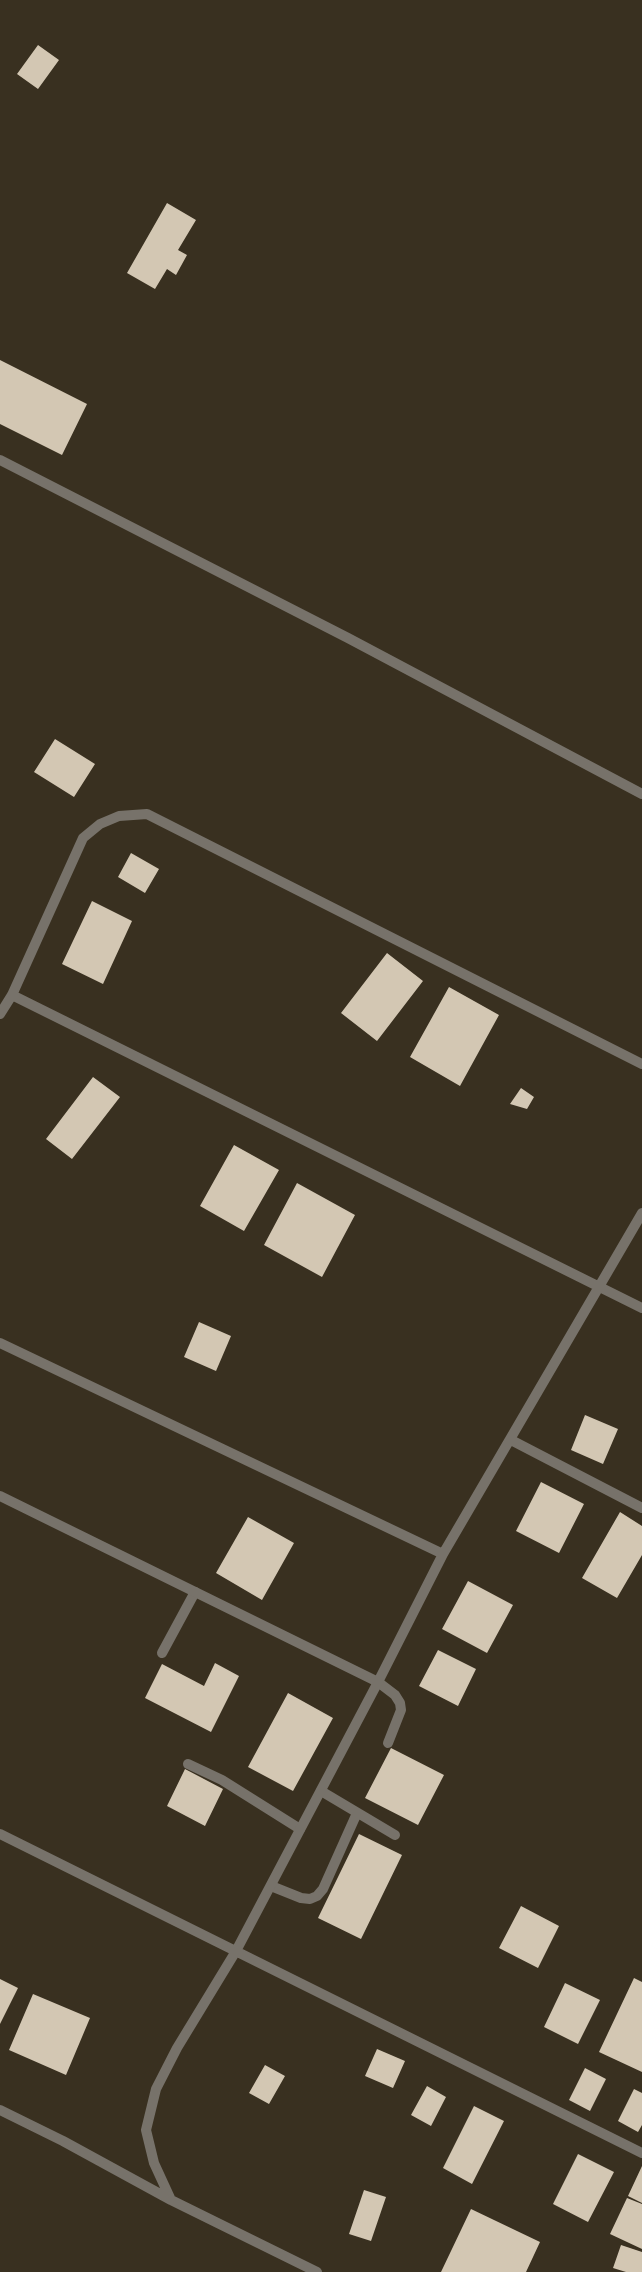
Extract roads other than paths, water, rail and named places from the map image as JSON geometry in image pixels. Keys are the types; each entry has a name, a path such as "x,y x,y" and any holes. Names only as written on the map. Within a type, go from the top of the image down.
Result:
{"street":[{"path":"0,460 348,638 642,794"},
{"path":"0,1014 12,995 83,838 100,824 119,816 147,814 642,1064"},
{"path":"12,995 642,1308"},
{"path":"171,2200 154,2163 146,2130 156,2089 177,2048 236,1951 271,1886 443,1554 600,1288 642,1213"},
{"path":"0,1343 443,1554"},
{"path":"511,1440 642,1508"},
{"path":"0,1496 378,1682 396,1696 401,1710 388,1743"},
{"path":"162,1654 195,1592"},
{"path":"188,1764 222,1780 300,1830"},
{"path":"321,1791 395,1835"},
{"path":"271,1886 302,1898 310,1899 318,1896 323,1889 357,1813"},
{"path":"0,1834 642,2154"},
{"path":"0,2110 171,2200 317,2272"}]}
